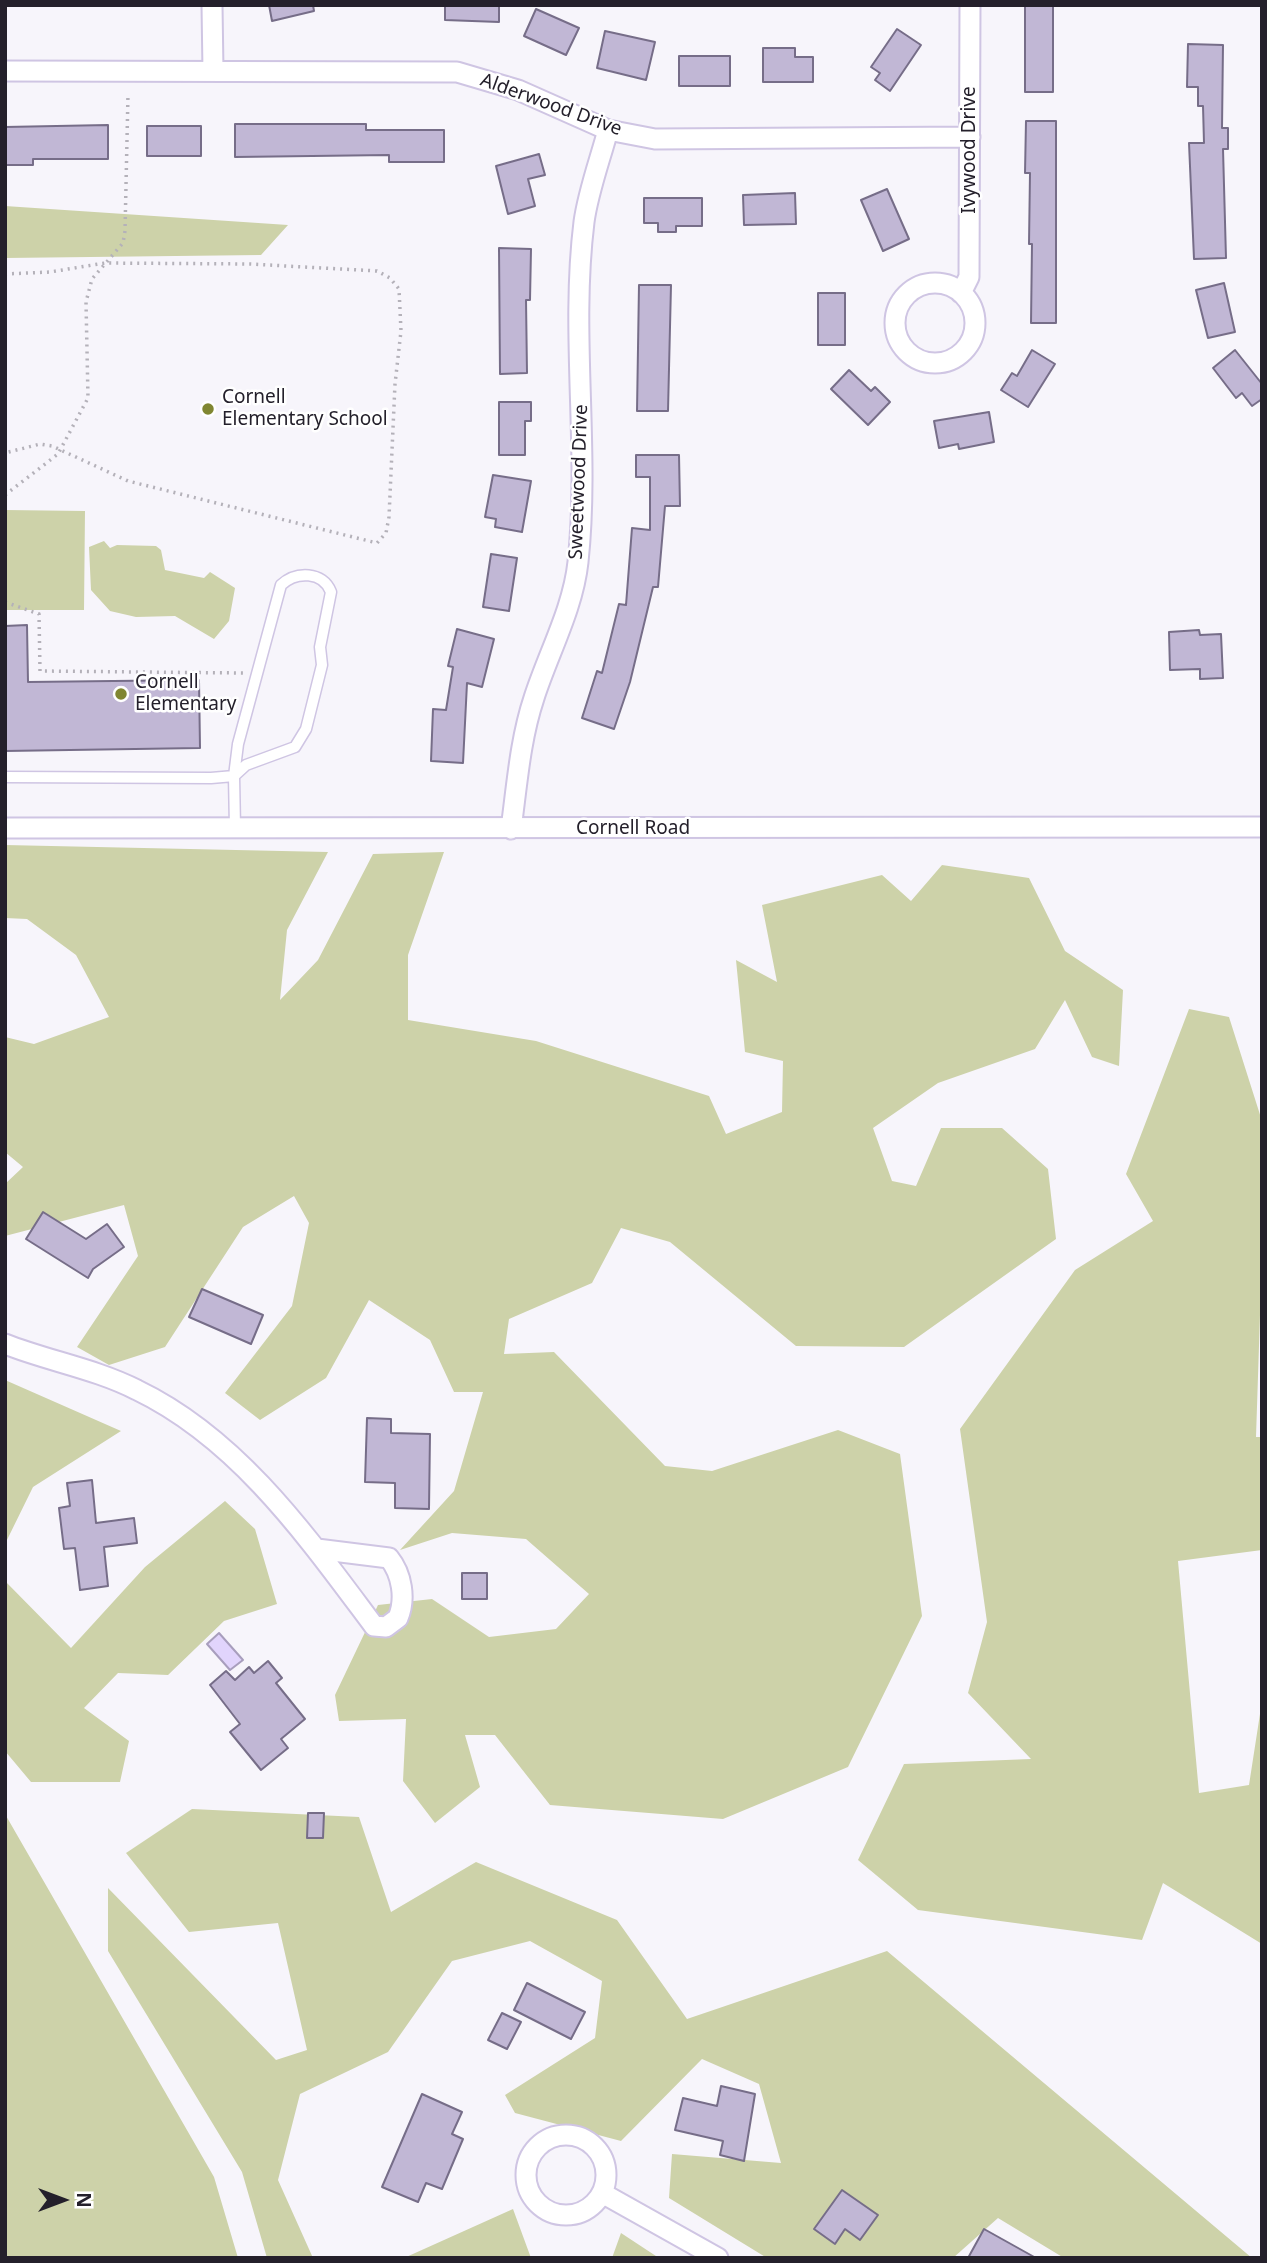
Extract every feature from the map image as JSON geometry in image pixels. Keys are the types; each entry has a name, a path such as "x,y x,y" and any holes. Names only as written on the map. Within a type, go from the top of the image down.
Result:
{"street":[{"path":"212,5 213,71"},
{"name":"Ivywood Drive","path":"961,293 969,277 970,5"},
{"name":"Alderwood Drive","path":"5,71 457,72 518,90 608,130 655,139 970,137"},
{"name":"Sweetwood Drive","path":"511,829 522,747 533,700 562,624 578,565 582,486 580,291 584,221 608,130"},
{"path":"932,283 943,284 961,293 968,301 975,320 971,341 965,349 958,356 939,363 918,359 909,354 898,337 895,326 896,316 905,297 913,290 932,283"},
{"name":"Cornell Road","path":"5,828 1262,827"},
{"path":"5,1344 108,1378 176,1411 209,1435 317,1549 374,1626 386,1627 398,1618 400,1581 398,1571 389,1558 317,1549"},
{"path":"568,2134 588,2141 596,2147 606,2166 602,2193 593,2205 575,2215 564,2216 544,2209 530,2194 527,2162 547,2138 568,2134"},
{"path":"602,2193 718,2258"}],"lane":[{"path":"5,777 234,776 246,765 295,747 306,729 322,665 320,647 331,601 328,585 317,578 300,573 281,585 238,744 234,776 235,828"}],"path":[{"path":"5,495 61,450 88,398 86,302 92,279 122,243 125,231 128,94"},
{"path":"5,274 50,272 105,262 377,271 390,278 399,289 401,331 386,533 377,543 368,543 128,481 61,450 40,444 5,453"},
{"path":"5,602 39,614 40,671 245,673"}],"green space":[{"path":"5,206 288,225 261,255 5,258"},
{"path":"5,510 85,511 84,610 5,610"},
{"path":"104,541 110,548 117,545 156,546 161,550 165,570 204,578 210,572 235,588 229,621 214,639 175,616 136,617 110,611 91,590 89,547"},
{"path":"5,845 328,852 287,930 280,1000 318,960 373,854 444,852 408,955 408,1020 536,1041 709,1096 726,1134 782,1112 783,1061 745,1052 736,960 777,982 762,905 882,875 911,901 942,865 1029,878 1065,951 1123,990 1119,1066 1092,1057 1065,1000 1035,1049 938,1083 873,1128 892,1181 916,1186 941,1128 1002,1128 1048,1169 1056,1239 904,1347 796,1346 670,1242 621,1228 592,1283 509,1319 504,1354 554,1352 665,1466 712,1471 838,1430 900,1454 922,1616 848,1767 723,1819 550,1805 495,1735 465,1735 480,1787 435,1823 403,1781 406,1719 339,1721 335,1695 378,1605 432,1599 489,1637 556,1629 589,1594 526,1539 452,1533 400,1550 454,1491 483,1392 454,1392 430,1340 369,1300 326,1378 260,1420 225,1393 292,1306 309,1223 294,1196 243,1227 165,1347 109,1365 77,1347 138,1256 124,1205 5,1236 5,1184 23,1167 5,1152 5,1037 34,1044 109,1017 76,955 27,919 5,918"},
{"path":"1189,1009 1229,1017 1262,1121 1262,1254 1256,1437 1262,1437 1262,1550 1178,1561 1199,1793 1249,1785 1262,1701 1262,1944 1163,1883 1142,1940 918,1910 858,1860 904,1764 1031,1759 968,1693 987,1622 960,1429 1075,1270 1153,1221 1126,1174"},
{"path":"5,1380 121,1431 33,1487 5,1544"},
{"path":"225,1501 255,1529 277,1604 224,1621 168,1675 118,1673 84,1708 129,1741 120,1782 31,1782 5,1751 5,1581 71,1648 145,1567"},
{"path":"192,1809 359,1817 391,1912 476,1862 617,1920 687,2019 887,1951 1252,2258 1064,2258 998,2218 953,2258 767,2258 669,2198 672,2154 781,2163 759,2084 702,2059 621,2141 515,2113 505,2095 595,2038 602,1981 530,1941 452,1961 388,2052 300,2094 278,2180 313,2258 267,2258 242,2172 108,1951 108,1888 276,2060 307,2050 278,1923 189,1932 126,1853"},
{"path":"5,1814 214,2177 238,2258 5,2258"},
{"path":"513,2209 531,2258 404,2258"},
{"path":"621,2233 659,2258 612,2258"}],"shaded area":[{"path":"219,1633 243,1660 230,1670 207,1644"}],"building":[{"path":"269,5 313,5 314,11 272,21"},
{"path":"445,5 499,5 499,22 445,20"},
{"path":"1025,5 1053,5 1053,92 1025,92"},
{"path":"536,9 579,28 566,55 524,36"},
{"path":"897,29 921,45 890,91 875,80 880,73 871,67"},
{"path":"605,31 655,42 646,80 597,68"},
{"path":"1188,44 1223,45 1222,128 1228,128 1228,149 1223,149 1226,258 1194,259 1189,143 1204,143 1203,106 1198,106 1198,87 1187,87"},
{"path":"763,48 795,48 795,57 813,57 813,82 763,82"},
{"path":"679,56 730,56 730,86 679,86"},
{"path":"1026,121 1056,121 1056,323 1031,323 1032,244 1029,244 1030,173 1025,173"},
{"path":"235,124 366,124 366,130 444,130 444,162 389,162 389,155 235,157"},
{"path":"108,125 108,159 33,159 33,165 5,165 5,127"},
{"path":"147,126 201,126 201,156 147,156"},
{"path":"539,154 545,175 528,179 535,206 508,214 496,166"},
{"path":"887,189 909,239 883,251 861,200"},
{"path":"795,193 796,224 744,225 743,195"},
{"path":"644,198 702,198 702,226 676,226 676,232 658,232 658,223 644,223"},
{"path":"499,248 531,249 530,300 526,300 527,373 500,374"},
{"path":"1224,283 1235,332 1208,338 1196,290"},
{"path":"639,285 671,285 668,411 637,411"},
{"path":"818,293 845,293 845,345 818,345"},
{"path":"1032,350 1055,364 1028,407 1001,390 1012,373 1017,376"},
{"path":"1235,350 1262,384 1262,399 1252,406 1242,393 1236,398 1213,368"},
{"path":"849,370 871,391 875,387 890,402 868,425 831,389"},
{"path":"499,402 531,402 531,421 525,421 525,455 499,455"},
{"path":"989,412 994,442 959,449 958,444 939,448 934,421"},
{"path":"636,455 679,455 680,506 665,506 658,587 653,587 630,682 614,729 582,718 597,671 602,673 619,604 626,605 632,528 650,530 650,477 636,477"},
{"path":"493,475 531,481 522,532 495,527 496,519 485,517"},
{"path":"491,554 517,558 509,611 483,607"},
{"name":"Cornell Elementary","path":"27,625 28,682 199,680 200,748 5,751 5,626"},
{"path":"457,629 494,639 482,687 467,683 463,763 431,761 433,709 446,710 453,667 448,666"},
{"path":"1199,630 1200,635 1221,634 1223,678 1200,679 1200,669 1170,670 1169,632"},
{"path":"43,1212 86,1239 107,1224 124,1247 93,1269 88,1278 26,1239"},
{"path":"202,1289 263,1315 251,1344 189,1317"},
{"path":"367,1418 391,1419 391,1433 430,1434 429,1509 395,1508 395,1483 365,1482"},
{"path":"92,1480 96,1523 134,1518 137,1543 104,1547 108,1586 80,1590 75,1548 64,1549 59,1508 70,1506 67,1483"},
{"path":"462,1573 487,1573 487,1599 462,1599"},
{"path":"268,1661 282,1678 276,1683 305,1719 281,1739 288,1748 261,1770 230,1732 240,1724 210,1685 226,1671 235,1680 249,1667 254,1673"},
{"path":"308,1813 324,1813 323,1838 307,1838"},
{"path":"527,1983 585,2012 571,2039 514,2010"},
{"path":"502,2013 521,2022 507,2049 488,2040"},
{"path":"721,2086 755,2094 744,2161 720,2155 723,2141 675,2130 683,2098 717,2106"},
{"path":"422,2094 462,2112 452,2134 463,2139 442,2189 426,2183 418,2202 382,2187"},
{"path":"842,2190 878,2215 860,2240 845,2229 835,2244 814,2229"},
{"path":"984,2229 1036,2258 968,2258"}],"place":[{"name":"Cornell Elementary School","path":"208,409"},
{"name":"Cornell Elementary","path":"121,694"}]}
